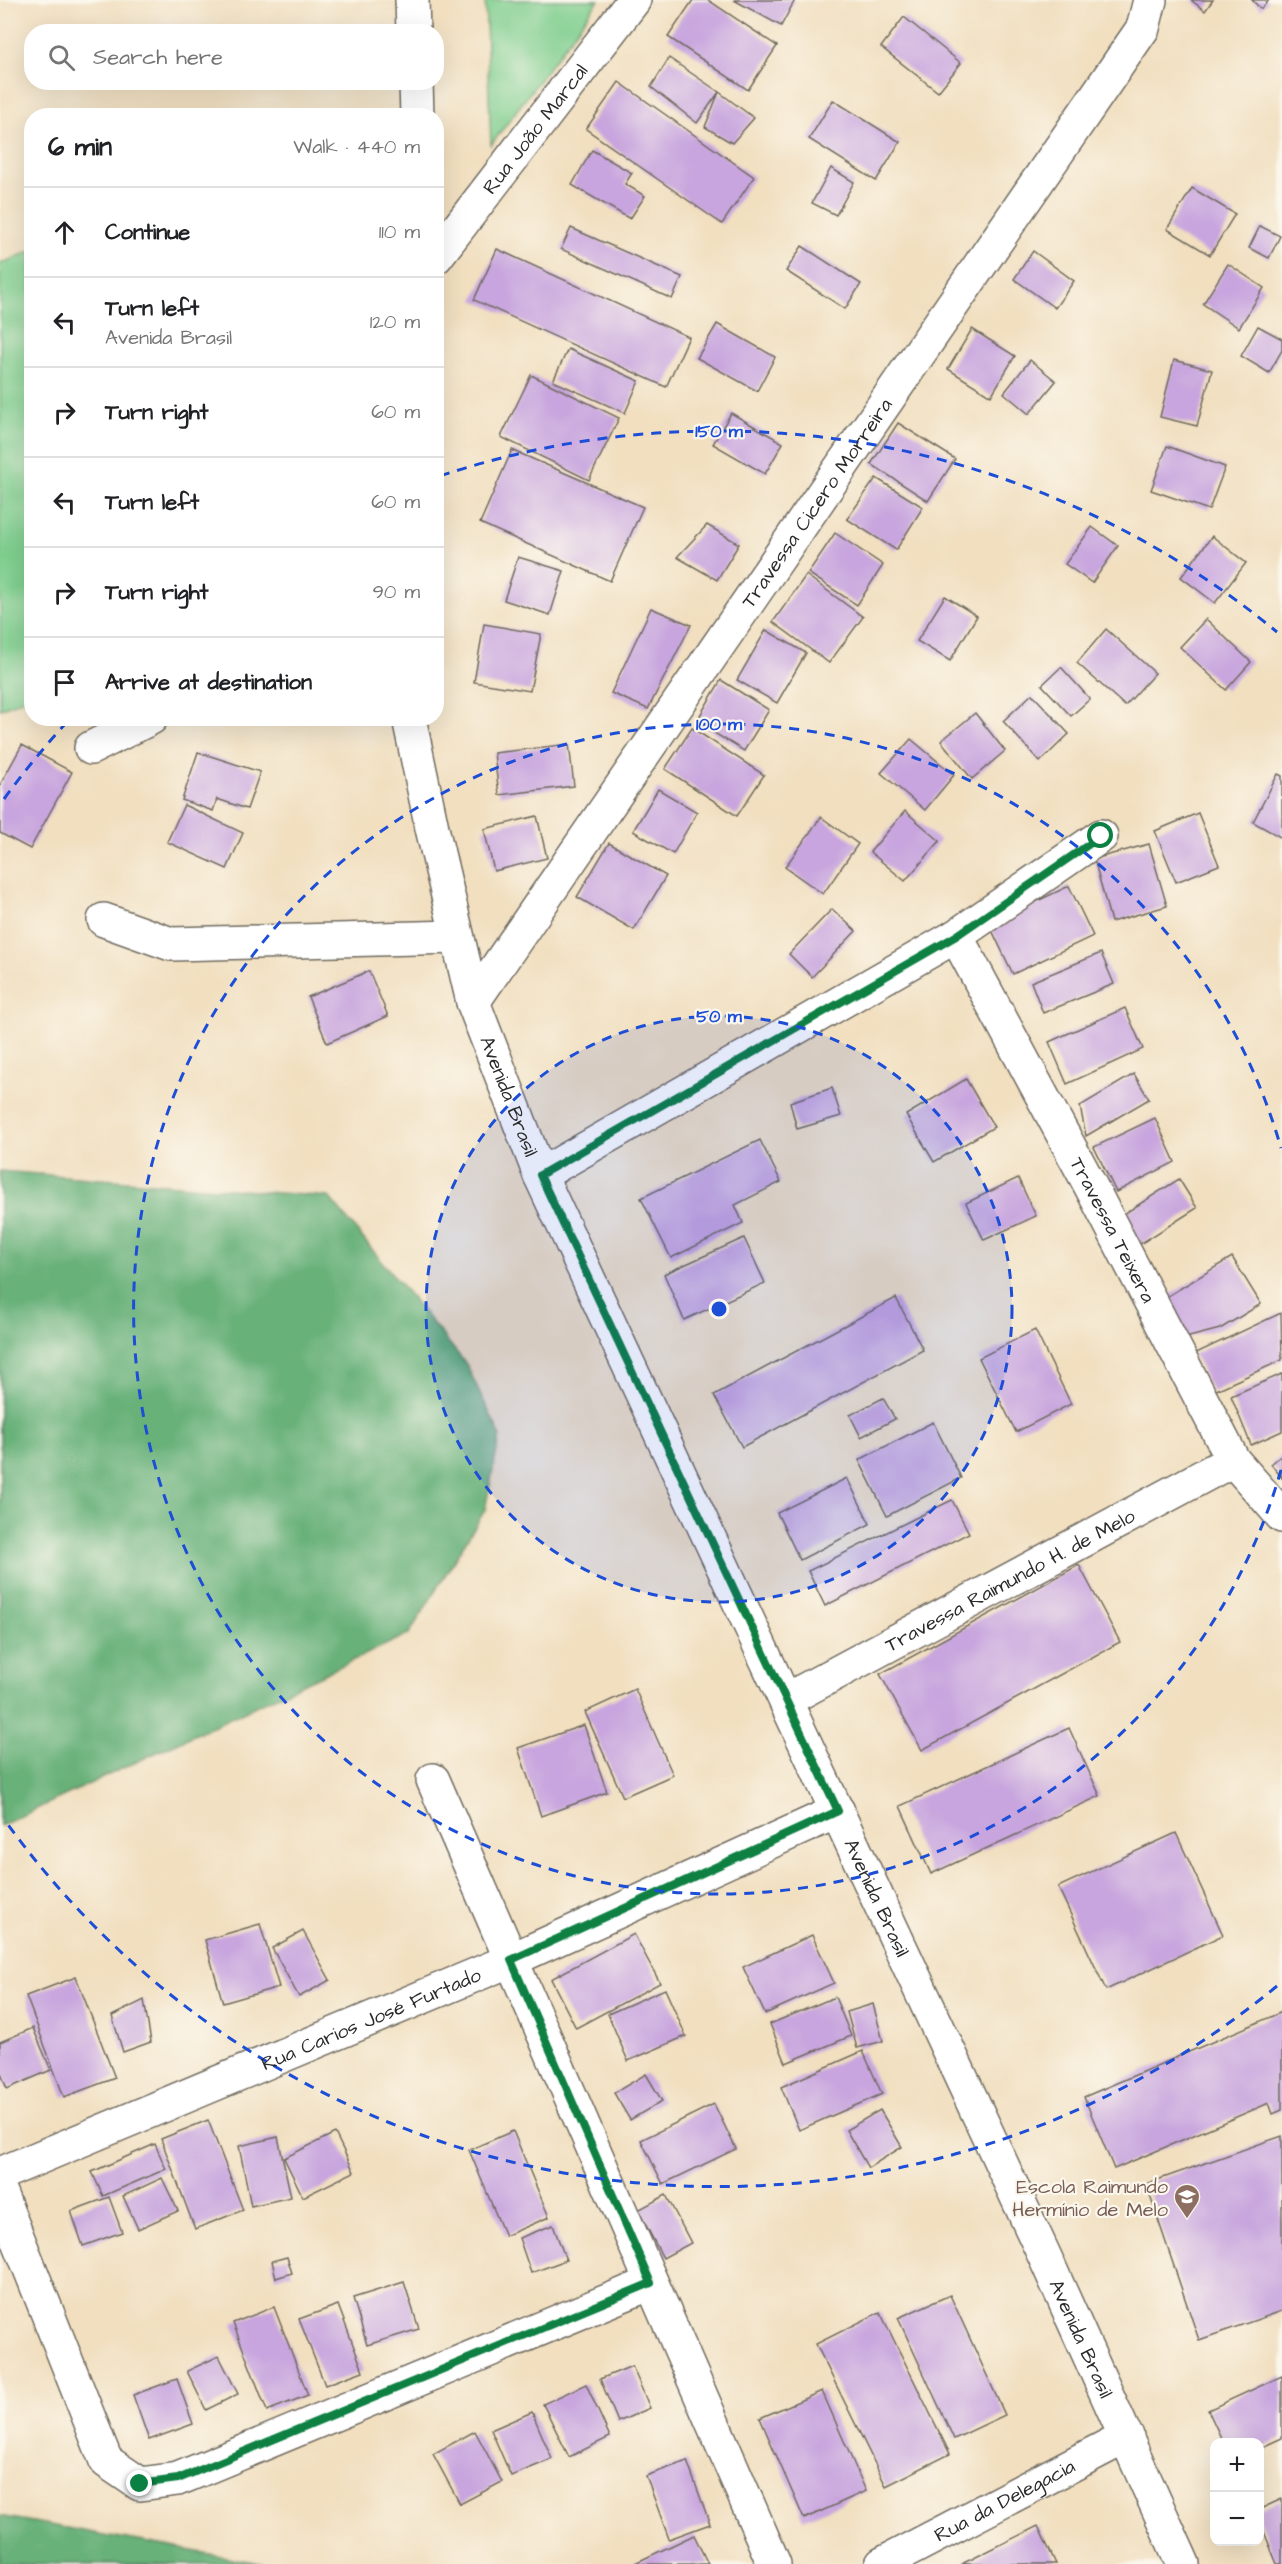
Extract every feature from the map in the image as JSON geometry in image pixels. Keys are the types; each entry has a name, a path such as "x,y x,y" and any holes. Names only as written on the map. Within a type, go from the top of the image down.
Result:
{"street":[{"path":"412,0 413,24"},
{"name":"Rua João Marcal","path":"444,247 634,0"},
{"name":"Travessa Cicero Morreira","path":"473,1002 1143,28 1150,0"},
{"path":"416,90 417,108"},
{"path":"91,748 135,726"},
{"name":"Avenida Brasil","path":"411,726 473,1002 540,1175 838,1811 1127,2436 1183,2564"},
{"path":"540,1175 956,936 1101,836"},
{"path":"104,920 171,944 457,937"},
{"name":"Travessa Teixera","path":"956,936 1090,1185 1233,1460 1282,1516"},
{"name":"Travessa Raimundo H. de Melo","path":"786,1700 1233,1460"},
{"path":"434,1780 774,2564"},
{"name":"Rua Carios José Furtado","path":"0,2174 511,1960 838,1811"},
{"path":"0,2193 106,2461 140,2484 178,2479 651,2283"},
{"name":"Rua da Delegacia","path":"882,2564 1127,2436"}],"green space":[{"path":"485,0 599,0 491,145"},
{"path":"24,254 24,699 0,709 0,264"},
{"path":"0,1171 329,1197 466,1364 500,1435 485,1510 409,1634 0,1826"},
{"path":"0,2516 265,2564 0,2564"}],"building":[{"path":"693,0 708,0 777,46 748,90 668,37"},
{"path":"734,0 795,0 781,26"},
{"path":"1191,0 1213,0 1205,11"},
{"path":"1252,0 1269,0 1261,9"},
{"path":"904,17 961,63 938,92 881,47"},
{"path":"669,58 719,92 697,123 651,87"},
{"path":"619,82 754,177 722,224 586,129"},
{"path":"719,92 754,118 732,143 705,127"},
{"path":"833,100 900,142 876,181 809,139"},
{"path":"592,150 632,173 625,184 645,196 630,219 572,185"},
{"path":"831,168 854,182 836,215 812,203"},
{"path":"1192,188 1235,214 1210,255 1167,229"},
{"path":"1260,226 1280,236 1269,258 1249,248"},
{"path":"571,228 682,277 672,299 561,249"},
{"path":"802,246 861,284 845,309 786,271"},
{"path":"497,249 689,337 666,387 474,300"},
{"path":"1033,251 1074,281 1055,308 1014,279"},
{"path":"1228,264 1264,288 1239,328 1203,304"},
{"path":"717,324 775,357 757,391 697,358"},
{"path":"1258,326 1282,339 1282,350 1269,373 1241,356"},
{"path":"972,329 1015,356 991,396 948,369"},
{"path":"568,349 639,381 625,413 553,381"},
{"path":"1030,360 1056,381 1029,414 1004,393"},
{"path":"1174,360 1212,370 1197,426 1160,417"},
{"path":"531,375 619,418 589,480 501,437"},
{"path":"731,413 783,443 765,474 713,444"},
{"path":"898,423 955,459 928,501 871,464"},
{"path":"1167,446 1225,467 1209,510 1151,490"},
{"path":"512,450 643,507 610,581 480,523"},
{"path":"876,478 923,507 896,550 847,519"},
{"path":"707,525 739,544 717,580 677,557"},
{"path":"1092,527 1118,546 1092,583 1065,564"},
{"path":"835,533 883,565 857,605 808,573"},
{"path":"1212,536 1246,563 1215,603 1181,577"},
{"path":"518,557 564,571 550,615 504,600"},
{"path":"806,575 863,617 829,663 773,622"},
{"path":"945,596 977,616 950,661 917,641"},
{"path":"651,608 691,625 648,709 611,693"},
{"path":"1206,619 1251,662 1226,690 1180,647"},
{"path":"484,624 541,634 530,691 474,682"},
{"path":"1106,629 1155,673 1125,706 1077,663"},
{"path":"766,630 806,653 777,703 737,680"},
{"path":"1061,667 1090,699 1071,716 1042,685"},
{"path":"721,680 769,710 744,751 696,722"},
{"path":"1032,694 1069,734 1040,762 1003,721"},
{"path":"975,713 1005,751 972,779 941,741"},
{"path":"692,728 764,775 737,816 665,769"},
{"path":"911,739 954,775 925,810 881,773"},
{"path":"569,744 574,786 499,795 494,753"},
{"path":"22,745 72,772 30,849 0,833 0,785"},
{"path":"198,752 260,772 247,809 217,799 213,811 182,800"},
{"path":"1278,774 1282,776 1282,838 1253,822"},
{"path":"658,789 697,812 673,854 633,831"},
{"path":"184,805 243,833 227,869 167,842"},
{"path":"905,811 940,841 905,881 870,852"},
{"path":"1198,813 1219,865 1176,882 1155,831"},
{"path":"537,816 547,858 494,871 484,829"},
{"path":"821,817 858,844 823,894 785,867"},
{"path":"609,843 666,876 634,930 577,897"},
{"path":"1149,844 1167,906 1111,922 1094,859"},
{"path":"1069,886 1093,936 1013,974 989,924"},
{"path":"832,909 856,931 812,977 789,954"},
{"path":"1101,953 1114,984 1043,1013 1031,982"},
{"path":"369,971 388,1016 327,1043 308,997"},
{"path":"1125,1008 1143,1049 1067,1084 1049,1042"},
{"path":"1134,1074 1149,1099 1086,1136 1080,1106"},
{"path":"966,1079 994,1127 934,1162 906,1115"},
{"path":"832,1088 841,1116 797,1129 790,1102"},
{"path":"1155,1118 1175,1162 1116,1192 1094,1147"},
{"path":"760,1140 781,1182 735,1205 743,1223 671,1258 641,1198"},
{"path":"1018,1178 1036,1216 984,1240 966,1203"},
{"path":"1179,1179 1197,1208 1137,1246 1119,1217"},
{"path":"744,1238 765,1283 684,1320 664,1274"},
{"path":"1232,1257 1261,1304 1220,1329 1174,1341 1153,1305"},
{"path":"896,1298 923,1350 742,1447 714,1395"},
{"path":"1281,1313 1282,1360 1212,1392 1194,1354"},
{"path":"1035,1330 1071,1404 1016,1432 979,1358"},
{"path":"1282,1374 1282,1431 1251,1445 1231,1396"},
{"path":"883,1398 895,1419 861,1437 850,1415"},
{"path":"933,1422 961,1478 887,1516 859,1460"},
{"path":"1282,1455 1282,1478 1271,1464"},
{"path":"847,1478 870,1524 800,1560 777,1513"},
{"path":"952,1500 969,1533 825,1606 808,1571"},
{"path":"1079,1565 1120,1642 922,1750 880,1674"},
{"path":"635,1689 673,1775 623,1797 585,1712"},
{"path":"584,1725 607,1792 541,1816 518,1748"},
{"path":"1069,1728 1100,1796 931,1874 900,1806"},
{"path":"1176,1833 1223,1935 1106,1990 1058,1887"},
{"path":"260,1924 279,1987 223,2003 205,1940"},
{"path":"303,1931 330,1980 299,1997 272,1948"},
{"path":"634,1934 660,1983 576,2028 551,1979"},
{"path":"812,1935 834,1983 765,2014 743,1967"},
{"path":"76,1977 115,2078 64,2097 26,1996"},
{"path":"665,1989 686,2036 628,2061 608,2014"},
{"path":"835,1997 851,2036 786,2063 770,2024"},
{"path":"144,2000 151,2042 123,2052 112,2016"},
{"path":"873,2004 883,2041 857,2048 847,2012"},
{"path":"1282,2012 1282,2110 1273,2114 1269,2103 1114,2169 1084,2097"},
{"path":"33,2028 51,2070 7,2089 0,2071 0,2042"},
{"path":"863,2051 882,2094 799,2130 781,2087"},
{"path":"646,2074 662,2101 630,2120 614,2093"},
{"path":"714,2104 736,2149 663,2184 641,2140"},
{"path":"880,2110 902,2147 868,2168 846,2130"},
{"path":"208,2120 243,2210 195,2229 161,2139"},
{"path":"513,2131 549,2217 505,2236 469,2150"},
{"path":"335,2133 354,2172 303,2197 284,2158"},
{"path":"1282,2136 1282,2311 1199,2340 1146,2184"},
{"path":"278,2137 291,2197 251,2206 239,2146"},
{"path":"155,2144 166,2169 103,2196 92,2172"},
{"path":"162,2178 178,2211 138,2229 123,2196"},
{"path":"666,2195 691,2243 663,2258 638,2210"},
{"path":"109,2197 122,2232 83,2246 71,2211"},
{"path":"553,2225 566,2260 531,2273 519,2238"},
{"path":"287,2257 292,2273 276,2278 272,2261"},
{"path":"404,2282 419,2329 367,2345 353,2298"},
{"path":"950,2295 1005,2415 954,2439 898,2318"},
{"path":"338,2305 363,2371 325,2385 299,2319"},
{"path":"274,2307 308,2395 267,2411 233,2323"},
{"path":"880,2312 950,2454 886,2486 816,2344"},
{"path":"219,2356 238,2394 206,2410 187,2371"},
{"path":"632,2366 650,2408 618,2422 600,2379"},
{"path":"1282,2376 1282,2438 1264,2446 1264,2438 1221,2438 1208,2410"},
{"path":"177,2379 193,2424 149,2440 133,2395"},
{"path":"586,2384 610,2437 569,2457 543,2404"},
{"path":"822,2391 866,2491 804,2519 760,2418"},
{"path":"532,2412 552,2459 511,2476 491,2430"},
{"path":"475,2431 502,2482 460,2504 433,2454"},
{"path":"687,2461 710,2524 669,2539 646,2476"},
{"path":"1282,2499 1282,2564 1277,2564 1264,2532 1264,2507"},
{"path":"1038,2526 1056,2564 961,2564 972,2559"},
{"path":"694,2535 708,2564 633,2564"}],"place":[{"name":"Escola Raimundo Hermínio de Melo","path":"1187,2220"}],"route":[{"path":"140,2484 178,2479 651,2283 511,1960 838,1811 540,1175 956,936 1101,836"}]}
